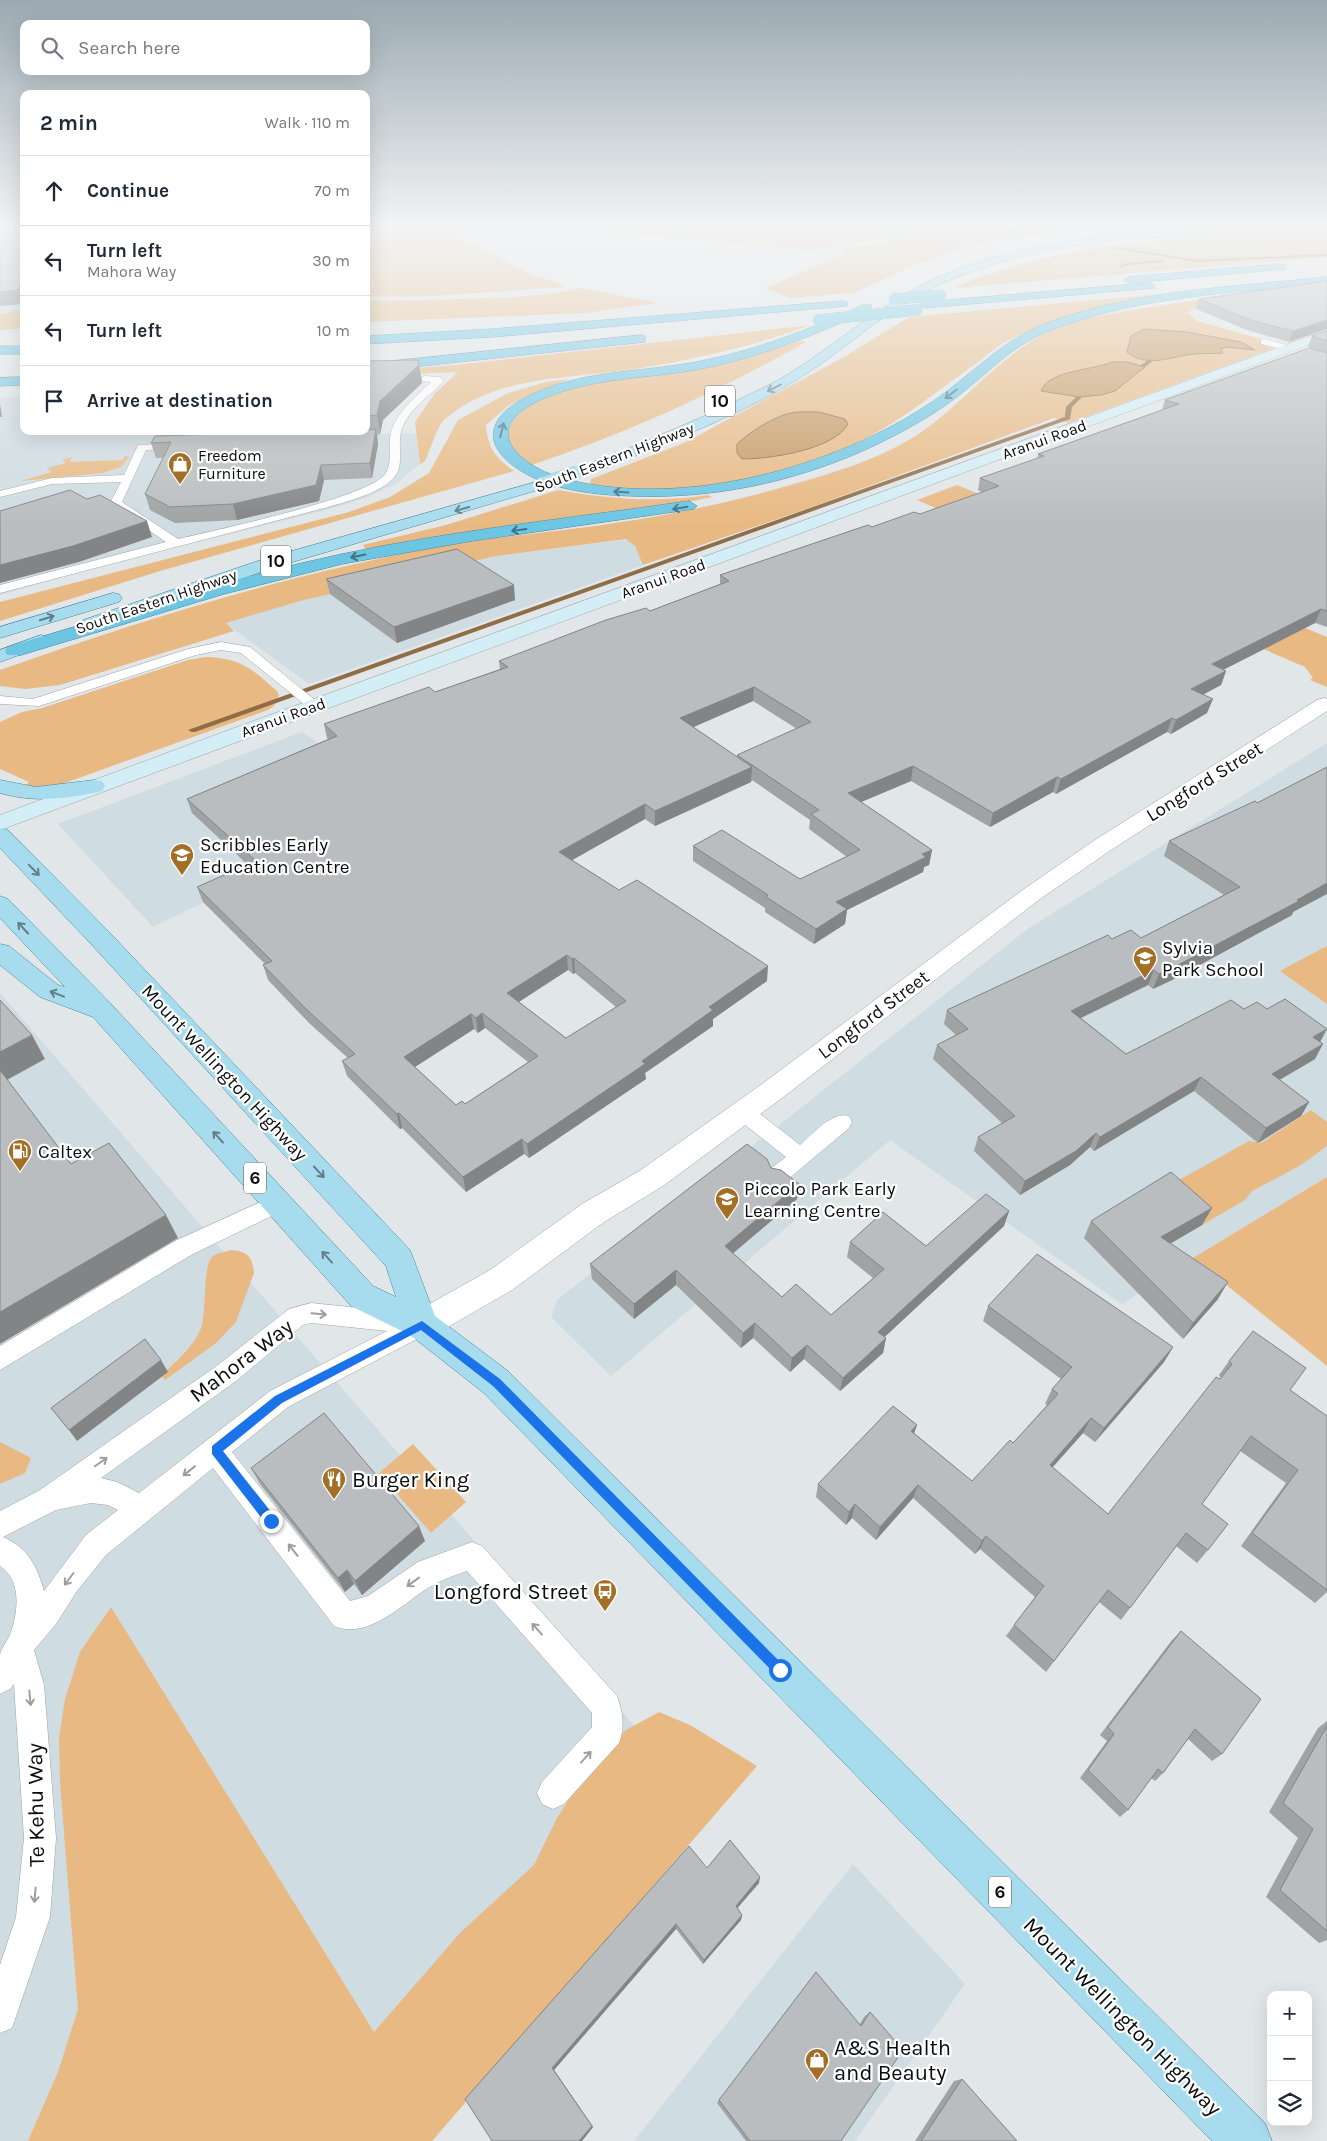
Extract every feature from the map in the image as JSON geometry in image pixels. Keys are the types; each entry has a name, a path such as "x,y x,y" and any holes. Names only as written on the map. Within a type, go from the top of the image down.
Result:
{"highway":[{"path":"370,333 458,327"},
{"path":"370,340 572,327"},
{"path":"370,350 686,327"},
{"path":"823,327 805,336 767,349 703,365 582,383 545,393 529,400 510,413 501,426 499,436 501,444 510,457 525,468 539,475 571,485 630,492 693,492 755,482 828,460 881,438 933,408"},
{"path":"7,654 251,582 341,560 435,542 641,514 736,497 814,474 863,455 902,434 1019,341 1053,327"},
{"path":"370,368 650,338"},
{"path":"0,340 20,340"},
{"path":"0,350 20,350"},
{"path":"0,359 20,359"},
{"path":"0,382 20,381"}],"main road":[{"name":"South Eastern Highway","path":"608,447 682,418 774,372 825,341 843,327"},
{"name":"South Eastern Highway","path":"7,654 192,588 576,473 704,422 789,380 865,327"},
{"name":"South Eastern Highway","path":"0,632 523,477 556,465"},
{"path":"0,786 27,794 40,795 94,786"},
{"name":"Mount Wellington Highway","path":"0,835 101,939 399,1259 422,1325"},
{"name":"Mount Wellington Highway","path":"0,904 103,1011 362,1296 422,1325 496,1382 1247,2141"},
{"path":"0,952 49,991 103,1011"}],"street":[{"name":"Aranui Road","path":"0,823 309,702 1327,334"},
{"path":"1288,348 1311,354"},
{"name":"Longford Street","path":"422,1325 501,1280 593,1213 652,1178 744,1112 1032,894 1103,845 1324,704"}],"lane":[{"path":"1264,342 1288,348"},
{"path":"0,589 324,505 375,485 388,478 393,471 390,439 398,425 439,380 425,379"},
{"path":"175,543 116,503 142,447 192,446"},
{"path":"0,494 52,481 128,478"},
{"path":"0,700 34,703 192,652 221,646 245,650 309,702"},
{"path":"744,1112 800,1156"},
{"path":"778,1175 842,1122"},
{"path":"0,1359 182,1248 248,1219 278,1203"},
{"name":"Mahora Way","path":"0,1525 49,1499 227,1373 297,1316 311,1313 422,1325"},
{"path":"22,1645 46,1614 66,1581 96,1545 140,1509 279,1399 422,1325"},
{"path":"216,1450 344,1616 359,1616 378,1608 427,1572 472,1556 606,1707 608,1732 553,1793"},
{"path":"49,1499 99,1489 120,1495 140,1509"},
{"name":"Te Kehu Way","path":"0,1550 9,1554 26,1575 32,1604 22,1645 0,1679"},
{"name":"Te Kehu Way","path":"0,2016 33,1917 40,1838 29,1685 22,1645"}],"shaded area":[{"path":"0,327 12,327 3,331 0,331"},
{"path":"0,327 20,327 18,329 0,330"},
{"path":"805,327 749,345 685,360 642,368 539,380 488,394 465,405 441,423 425,461 420,464 415,422 435,393 458,372 370,376 370,372 454,365"},
{"path":"893,327 1040,327 1007,341 900,418 866,439 829,456 791,469 711,486 630,489 590,485 591,479 684,443 844,357"},
{"path":"1060,327 1218,327 1268,341 1261,344 1274,348 1068,423 1054,418 809,508 643,565 635,546 626,539 496,556 300,601 226,623 234,631 60,685 25,689 0,686 0,670 215,600 323,571 480,540 682,512 741,499 815,478 868,460 917,435 934,423 1014,353 1032,341"},
{"path":"1144,329 1187,332 1241,342 1255,350 1226,347 1221,349 1223,353 1195,354 1151,361 1143,360 1127,352 1131,336"},
{"path":"800,341 806,342 706,394 637,425 567,453 532,465 515,454 510,446 508,437 510,427 521,412 540,400 565,391 594,384 713,366"},
{"path":"1112,362 1127,362 1145,367 1115,391 1101,395 1079,397 1041,391 1045,384 1062,375"},
{"path":"569,379 509,405 486,425 491,446 497,457 514,471 160,571 0,621 0,602 349,512 390,497 429,473 458,420 508,393 546,382"},
{"path":"20,397 20,435 196,435 194,439 416,433 420,464 397,483 368,497 330,509 93,568 0,595 0,398"},
{"path":"795,412 819,412 845,419 848,424 841,433 829,440 800,451 754,459 742,459 737,453 737,444 774,419"},
{"path":"125,456 129,457 121,467 102,473 21,481 52,472 47,468 66,463 62,460 72,457 70,462 123,460"},
{"path":"957,485 1327,637 1327,687 1310,680 1313,678 1305,667 917,500"},
{"path":"558,490 595,496 633,499 670,499 708,495 712,497 654,509 367,551 363,545 446,525"},
{"path":"632,539 643,565 309,684 225,623 300,601 496,556"},
{"path":"206,657 237,662 253,671 277,691 279,695 274,706 268,710 62,784 43,788 24,787 29,782 0,769 0,722 22,712 42,708 188,660"},
{"name":"Scribbles Early Education Centre","path":"302,732 405,804 153,927 58,824"},
{"name":"Sylvia Park School","path":"1327,743 1327,1177 1122,1304 890,1140 611,1376 551,1317 557,1300 1029,928"},
{"path":"1327,946 1327,1004 1280,971"},
{"path":"0,993 713,1817 432,2141 0,2141"},
{"path":"1311,1110 1327,1122 1327,1146 1301,1165 1252,1191 1245,1200 1202,1225 1163,1189 1249,1141 1261,1143"},
{"path":"1327,1177 1327,1366 1193,1258"},
{"path":"231,1250 245,1253 251,1259 254,1273 236,1322 216,1343 165,1380 161,1376 194,1342 201,1328 207,1269 210,1261 213,1256"},
{"path":"0,1442 31,1458 25,1473 0,1484"},
{"path":"413,1444 466,1502 431,1533 379,1473"},
{"path":"111,1607 374,2032 460,1933 534,1865 557,1818 595,1759 626,1730 659,1712 690,1725 757,1766 432,2141 28,2141 58,2072 78,2009 60,1782 59,1738 65,1699 80,1652"},
{"path":"853,1864 965,1984 855,2141 634,2141"}],"building":[{"path":"1277,327 1306,327 1293,331"},
{"path":"1327,331 1327,341 1312,336"},
{"path":"1309,348 1327,353 1327,611 1321,609 1212,664 1226,671 1191,689 1213,699 1176,720 1172,718 1061,779 1057,777 993,813 913,766 848,793 932,850 922,854 926,857 836,902 847,909 816,929 693,846 722,830 800,879 860,850 811,814 819,810 737,755 811,722 754,687 680,718 752,767 655,811 645,804 559,852 619,890 637,880 768,966 709,1007 713,1010 642,1061 645,1064 527,1144 522,1139 463,1177 399,1113 397,1114 342,1061 355,1054 305,1008 263,965 272,961 197,887 256,861 187,799 337,736 324,724 429,687 435,692 508,667 499,661 606,620 646,608 650,611 729,581 720,575 868,525 872,527 914,512 920,514 999,486 980,478 1044,456 1038,454 1179,404 1165,400","holes":["567,955 572,959 574,958 626,1001 566,1038 507,993","482,1013 538,1056 465,1104 462,1101 456,1105 404,1057 471,1014 476,1018"]},
{"path":"418,360 419,365 380,401 377,415 370,416 370,361"},
{"path":"376,429 370,463 321,465 316,485 233,504 170,507 145,494 171,442 151,443 155,436 370,435 370,430"},
{"path":"70,490 87,499 100,495 147,521 73,546 0,565 0,511"},
{"path":"457,549 514,585 394,627 326,579"},
{"path":"1327,767 1327,883 1297,900 1299,901 1178,965 1159,974 1154,970 1071,1011 1126,1054 1231,1000 1244,1009 1257,1002 1267,1009 1285,999 1327,1029 1313,1037 1323,1044 1272,1074 1309,1102 1266,1128 1201,1077 1100,1137 1096,1133 1076,1151 1025,1181 978,1137 1015,1116 937,1045 968,1029 947,1010 1108,935 1112,939 1131,930 1141,938 1240,887 1169,841 1255,801 1257,803"},
{"path":"0,1000 32,1035 0,1052"},
{"path":"0,1070 71,1164 109,1143 166,1215 0,1312"},
{"path":"747,1144 767,1159 771,1168 781,1170 799,1184 725,1246 782,1297 796,1284 831,1315 884,1269 850,1242 883,1212 926,1246 986,1194 1009,1211 878,1332 886,1338 843,1378 807,1345 792,1358 755,1323 743,1333 676,1270 634,1304 590,1264"},
{"path":"1171,1172 1212,1208 1161,1237 1228,1282 1193,1323 1091,1221"},
{"path":"1037,1254 1173,1347 1104,1428 1091,1418 1050,1465 1108,1514 1216,1377 1220,1379 1232,1364 1229,1361 1253,1331 1306,1368 1290,1390 1327,1416 1327,1590 1252,1533 1298,1470 1251,1436 1202,1504 1228,1524 1208,1550 1186,1533 1130,1608 1108,1590 1054,1661 1014,1625 1044,1586 986,1536 982,1541 918,1485 880,1527 855,1504 849,1512 818,1484 893,1406 917,1425 911,1431 972,1481 1010,1440 1013,1443 1058,1394 1052,1389 1072,1367 988,1306"},
{"path":"145,1339 161,1360 69,1430 51,1408"},
{"path":"324,1413 419,1526 355,1581 347,1570 338,1578 251,1468"},
{"path":"1181,1631 1261,1699 1222,1754 1195,1729 1163,1773 1158,1769 1128,1810 1088,1770 1114,1734 1108,1727"},
{"path":"1327,1726 1327,1931 1280,1890 1313,1829 1283,1803"},
{"path":"730,1840 760,1877 736,1906 742,1915 704,1960 676,1924 552,2068 592,2126 579,2141 492,2141 465,2099 689,1846 707,1868"},
{"path":"816,1972 861,2026 870,2012 903,2050 841,2141 750,2141 719,2100"},
{"path":"962,2079 1017,2141 921,2141"}],"waterway":[{"path":"1255,350 1263,351"},
{"path":"1143,366 1150,361"},
{"path":"192,730 1068,418 1069,407 1079,397"}],"place":[{"name":"Freedom Furniture","path":"180,485"},
{"name":"Scribbles Early Education Centre","path":"182,876"},
{"name":"Sylvia Park School","path":"1145,979"},
{"name":"Caltex","path":"20,1172"},
{"name":"Piccolo Park Early Learning Centre","path":"727,1220"},
{"name":"Burger King","path":"334,1500"},
{"name":"Longford Street","path":"605,1612"},
{"name":"A&S Health and Beauty","path":"817,2081"}],"route":[{"path":"271,1521 216,1450 279,1399 422,1325 496,1382 780,1670"}]}
